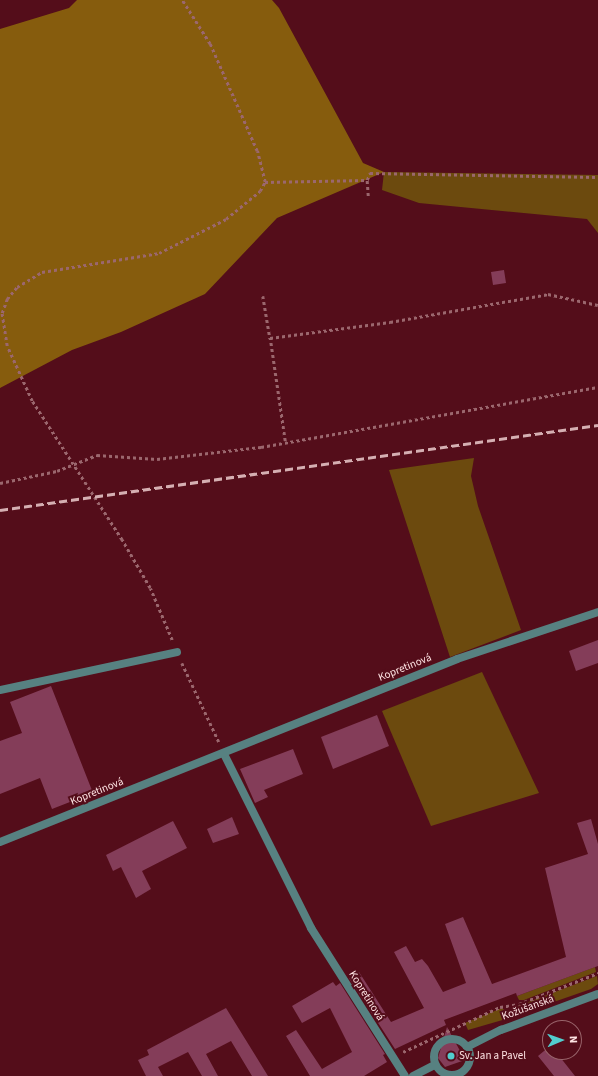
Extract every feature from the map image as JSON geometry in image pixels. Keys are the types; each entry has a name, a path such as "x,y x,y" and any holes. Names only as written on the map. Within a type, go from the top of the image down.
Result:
{"street":[{"name":"Kopretinová","path":"0,842 224,754 457,659 598,612"},
{"path":"0,690 177,652"},
{"name":"Kopretinová","path":"224,754 311,928 393,1060 406,1076"},
{"name":"Kožušanská","path":"467,1046 500,1030 598,994"},
{"path":"445,1039 457,1039 467,1046 469,1062 465,1074 448,1075 435,1065 433,1053 445,1039"},
{"path":"413,1076 435,1065"}],"path":[{"path":"182,0 210,44 257,151 265,182 260,190 226,219 159,253 42,272 17,287 7,299 2,313 7,346 32,401 73,463 150,588 177,652 224,754"},
{"path":"368,196 367,180 370,173 598,177"},
{"path":"265,182 367,180"},
{"path":"270,338 390,322 548,294 598,306"},
{"path":"263,296 285,441"},
{"path":"0,483 57,471 73,463 97,455 168,458 261,447 285,441 598,387"},
{"path":"393,1060 458,1024 500,1007 519,1004 598,973"}],"shaded area":[{"path":"77,0 272,0 279,8 363,163 384,172 277,218 205,294 121,332 72,350 0,388 0,29 69,8"},
{"path":"384,172 598,175 598,233 587,219 419,203 382,190"},
{"path":"474,458 471,476 478,506 521,630 450,657 389,470"},
{"path":"482,672 539,793 431,826 382,711"},
{"path":"595,967 596,972 524,1000 519,1000 517,996"},
{"path":"597,976 598,984 591,989 525,1012 520,1012 518,1006"},
{"path":"502,1008 507,1012 506,1019 468,1030 465,1023"}],"building":[{"path":"504,270 506,283 493,285 491,272"},
{"path":"598,640 598,663 576,671 569,651"},
{"path":"51,686 93,793 52,809 40,778 0,794 0,741 22,733 10,702"},
{"path":"377,715 389,746 333,769 321,737"},
{"path":"293,749 303,774 264,790 268,797 255,803 240,769"},
{"path":"232,817 239,834 213,843 207,829"},
{"path":"591,819 598,844 598,966 517,996 516,993 444,1020 446,1025 395,1049 349,978 359,972 391,1022 424,1008 394,952 406,946 415,962 422,959 428,966 443,992 466,983 445,924 463,917 492,984 566,957 545,868 588,854 577,823"},
{"path":"173,821 187,848 142,871 151,889 136,898 121,867 113,871 106,855"},
{"path":"333,982 336,986 340,983 385,1054 383,1055 387,1062 364,1076 310,1076 286,1036 296,1030 322,1069 352,1052 330,1008 302,1023 292,1006"},
{"path":"226,1008 268,1076 252,1076 231,1041 206,1054 218,1076 202,1076 188,1052 158,1067 163,1076 146,1076 138,1060 149,1055 147,1050"},
{"name":"Sv. Jan a Pavel","path":"447,1027 465,1060 445,1067 438,1058"},
{"path":"542,1053 542,1060 562,1060 575,1076 554,1076 538,1056"}],"railway":[{"path":"0,510 598,425"}],"place":[{"name":"Sv. Jan a Pavel","path":"451,1056"}]}
